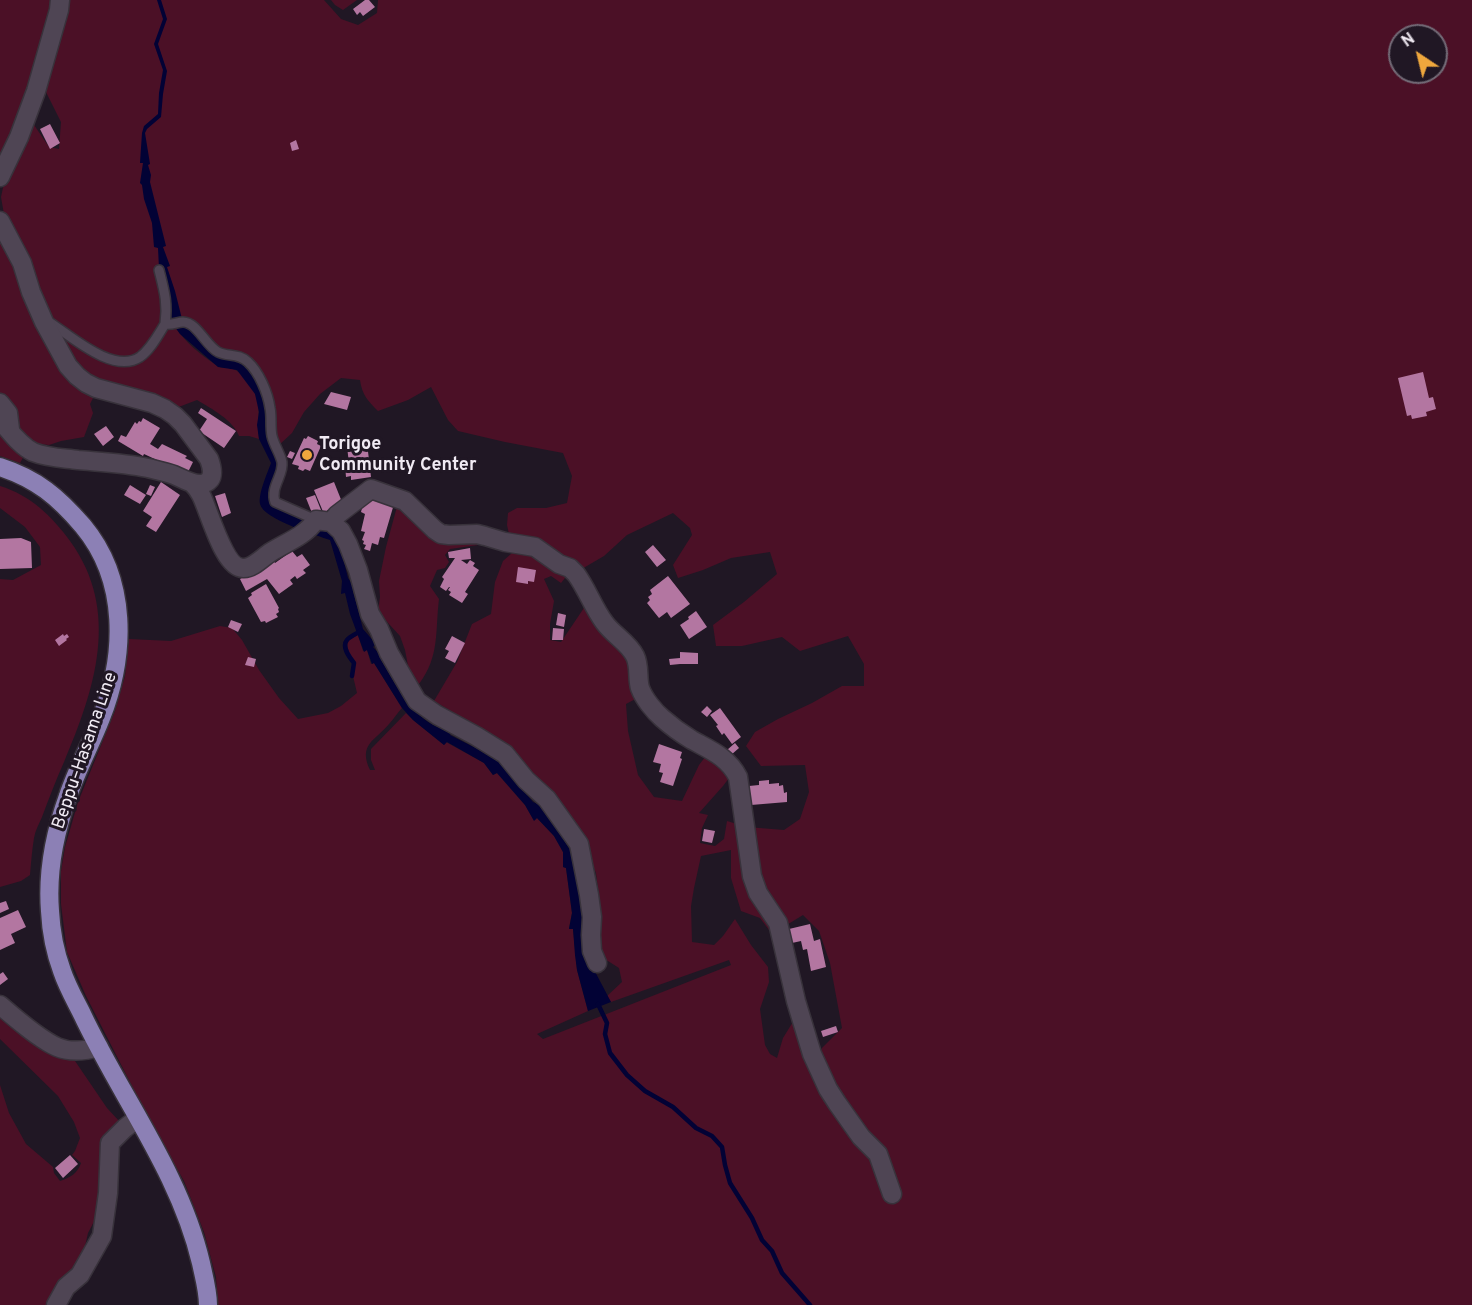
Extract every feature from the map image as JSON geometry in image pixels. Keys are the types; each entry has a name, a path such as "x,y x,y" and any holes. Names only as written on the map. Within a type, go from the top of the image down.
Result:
{"main road":[{"name":"Beppu–Hasama Line","path":"6,469 40,484 70,511 89,533 104,559 115,591 120,627 113,680 108,700 68,795 52,859 50,911 54,942 62,972 186,1212 197,1245 208,1293 208,1305"}],"street":[{"path":"0,177 36,92 60,0"},
{"path":"0,221 22,263 44,322 68,366 77,376 96,388 152,403 178,419 202,448 212,465 211,479 206,483 193,484"},
{"path":"0,404 8,413 5,425 31,456 146,468 174,475 193,484 201,495 225,551 233,565 237,567 245,568 253,565 316,524 337,515 371,489 405,501 441,534 471,534 535,547 559,564 570,568 612,632 624,642 635,657 640,688 649,704 674,728 717,753 735,770 738,777 752,876 758,893 778,923 796,1001 812,1054 828,1089 841,1110 861,1137 878,1154 892,1194"},
{"path":"316,524 341,531 358,570 370,614 389,653 417,701 437,716 505,754 526,780 547,799 579,844 590,895 592,951 597,963"},
{"path":"0,1005 58,1047 74,1051 99,1047"},
{"path":"56,1305 66,1287 80,1275 102,1236 108,1193 110,1143 138,1118"}],"lane":[{"path":"159,270 169,324"},
{"path":"44,322 50,322 92,351 110,359 122,361 133,360 140,356 169,324 184,322 192,325 218,352 237,356 248,362 263,384 270,407 272,438 283,465 273,496 275,502 316,524"}],"shaded area":[{"path":"0,0 54,0 41,59 0,164"},
{"path":"64,0 324,0 341,19 358,25 377,13 378,0 1472,0 1472,1305 218,1305 216,1277 204,1232 184,1181 154,1129 86,996 67,952 61,904 61,871 65,847 78,802 115,711 125,676 129,639 171,641 220,626 232,628 279,698 298,719 328,713 357,693 353,676 355,663 348,654 347,641 358,635 363,651 367,650 371,664 374,663 402,708 367,749 370,770 375,770 371,760 371,749 406,713 444,745 446,742 484,763 493,775 497,773 525,805 534,820 537,818 554,836 563,852 563,867 566,868 572,913 569,928 573,928 577,970 588,1011 537,1034 543,1039 731,965 729,960 611,1002 607,996 622,982 619,968 600,959 596,918 599,897 596,873 583,842 476,726 434,701 457,662 472,624 491,614 495,582 503,561 512,553 527,550 566,570 565,578 561,583 551,576 544,579 554,601 550,640 561,642 588,602 626,652 641,696 626,704 628,731 638,775 654,797 682,801 699,765 709,752 732,774 699,813 708,815 702,828 700,843 715,846 724,839 727,821 747,827 784,830 800,819 809,792 805,765 761,766 746,746 755,732 842,686 864,686 864,664 848,636 800,651 782,637 742,646 716,646 713,625 777,574 770,552 731,558 678,578 673,565 692,535 690,528 673,513 627,535 604,556 580,570 509,534 508,513 517,508 546,508 567,503 572,476 563,453 458,431 448,420 431,387 408,400 378,411 366,397 360,380 341,378 320,394 304,412 292,433 278,446 271,402 192,322 185,319 165,319 141,353 124,359 92,349 50,320 5,220 1,197 4,183 30,119 49,147 59,149 61,122 43,86","holes":["731,850 731,878 741,911 760,918 772,934 803,915 819,931 830,963 842,1028 822,1048 814,1068 796,1017 783,1038 777,1058 770,1054 765,1045 760,1009 769,982 768,967 735,919 714,945 692,942 691,906 701,856"]},
{"path":"157,0 161,0 167,19 158,44 167,71 161,117 145,133 150,164 148,165 151,175 150,182 166,246 163,247 170,266 167,267 182,319 208,348 245,363 263,388 280,464 270,500 275,508 334,532 338,538 348,578 356,590 353,591 363,629 376,644 373,647 383,658 381,660 403,696 424,719 433,725 451,731 450,735 505,763 503,767 533,802 546,808 544,812 579,865 575,867 582,913 587,925 582,926 591,964 611,1002 588,1011 577,970 573,929 569,929 572,913 566,868 563,867 563,852 554,836 537,818 534,821 525,805 497,773 493,775 484,763 447,742 444,745 402,708 374,663 372,664 367,650 364,652 345,593 341,594 342,581 330,540 280,521 263,510 260,504 271,463 259,439 257,425 259,412 255,394 237,370 218,367 180,334 170,319 159,268 158,248 154,247 152,223 140,183 143,163 140,163 142,133 144,126 158,114 163,70 154,44 163,19"},
{"path":"331,0 357,0 343,10"},
{"path":"0,233 26,294 96,392 90,404 93,413 84,437 49,445 31,443 21,432 0,398"},
{"path":"51,325 95,355 134,362 165,327 175,327 188,343 205,357 218,366 231,368 249,383 257,398 259,439 239,436 227,420 197,400 176,408 84,376"},
{"path":"0,430 25,454 20,463 0,456"},
{"path":"0,486 21,495 40,508 70,541 86,568 95,595 99,622 98,650 93,678 75,734 35,833 30,875 21,881 0,887 0,579 13,580 41,565 40,547 25,527 0,508"},
{"path":"398,503 488,545 450,549 445,555 449,562 445,568 437,570 430,586 439,599 434,653 426,674 419,684 411,681 400,636 378,612 379,581"},
{"path":"0,1014 73,1058 107,1108 120,1122 99,1212 88,1233 83,1255 46,1305 0,1305 0,1085 9,1113 26,1144 53,1167 60,1181 73,1175 80,1167 81,1163 72,1155 80,1138 74,1122 58,1096 0,1039"}],"building":[{"path":"365,0 369,0 375,7 363,16 360,12 357,15 353,9"},
{"path":"50,124 60,143 50,149 40,129"},
{"path":"296,140 299,149 292,151 290,143"},
{"path":"1423,372 1429,398 1433,397 1436,409 1426,412 1427,416 1412,419 1411,415 1407,416 1398,378"},
{"path":"331,392 351,397 347,410 324,404"},
{"path":"201,408 236,431 224,448 199,431 207,419 198,413"},
{"path":"143,418 160,428 150,444 158,449 162,444 187,456 185,458 193,462 187,474 144,454 143,456 118,441 121,435 126,437 135,422 137,424 141,422"},
{"path":"106,426 114,437 103,446 94,434"},
{"name":"Torigoe Community Center","path":"308,436 318,441 317,444 321,446 310,471 305,469 303,471 298,469 299,466 292,464 304,438"},
{"path":"367,443 371,477 351,480 351,476 346,477 345,465 349,464 347,446"},
{"path":"290,451 295,453 292,459 287,457"},
{"path":"161,482 180,495 156,532 146,526 152,517 143,511"},
{"path":"334,482 342,502 338,508 324,514 314,490"},
{"path":"130,485 146,495 140,504 124,495"},
{"path":"150,485 155,487 151,496 146,494"},
{"path":"225,493 231,513 222,517 215,496"},
{"path":"315,495 321,510 312,513 306,498"},
{"path":"365,496 394,504 384,538 380,537 378,545 372,543 370,551 364,549 366,545 362,540 365,532 361,531 365,514 361,512"},
{"path":"21,538 31,542 32,568 0,569 0,539"},
{"path":"653,545 666,560 657,567 645,552"},
{"path":"470,548 471,559 461,560 467,564 470,560 479,570 465,592 468,594 462,603 449,595 450,587 446,591 440,587 444,579 442,577 455,558 449,558 448,552"},
{"path":"292,551 297,557 302,554 310,565 303,570 306,573 297,579 295,576 290,580 293,584 279,594 267,579 246,591 240,579 272,558 275,563"},
{"path":"518,567 536,570 534,582 528,581 528,584 516,582"},
{"path":"668,576 690,604 671,618 667,612 659,618 647,603 650,600 648,597 652,594 650,590"},
{"path":"266,584 279,612 276,614 278,617 266,623 261,622 248,598 252,595 251,593"},
{"path":"696,611 707,627 689,639 680,625"},
{"path":"558,613 566,615 564,627 556,625"},
{"path":"231,620 242,624 238,632 228,627"},
{"path":"553,628 564,629 563,640 552,640"},
{"path":"63,634 69,637 59,646 55,640"},
{"path":"452,636 465,643 455,663 445,658 449,651 445,649"},
{"path":"680,652 698,653 698,664 670,665 669,659 680,658"},
{"path":"248,657 256,659 254,667 245,665"},
{"path":"707,706 712,711 707,717 701,712"},
{"path":"720,708 741,737 732,744 724,733 722,735 710,715"},
{"path":"735,743 739,748 731,755 727,750"},
{"path":"659,744 682,752 673,786 660,782 663,773 659,772 661,764 653,762"},
{"path":"769,780 769,784 783,785 784,793 787,792 787,802 751,805 749,786 759,785 759,781"},
{"path":"704,829 715,831 712,843 702,841"},
{"path":"6,901 9,909 0,913 0,903"},
{"path":"18,910 26,927 11,934 15,943 0,950 0,918"},
{"path":"810,924 814,941 820,939 826,967 811,971 807,949 803,950 801,941 792,943 789,929"},
{"path":"3,972 8,979 0,985 0,974"},
{"path":"836,1026 838,1032 823,1037 821,1031"},
{"path":"70,1155 78,1164 63,1178 55,1168"}],"waterway":[{"path":"352,676 354,663 347,652 345,643 360,631"},
{"path":"598,1004 607,1023 605,1034 610,1053 627,1075 645,1091 673,1107 696,1128 712,1136 722,1147 730,1183 752,1218 762,1240 772,1251 782,1273 810,1305"}],"place":[{"name":"Torigoe Community Center","path":"307,455"}]}
